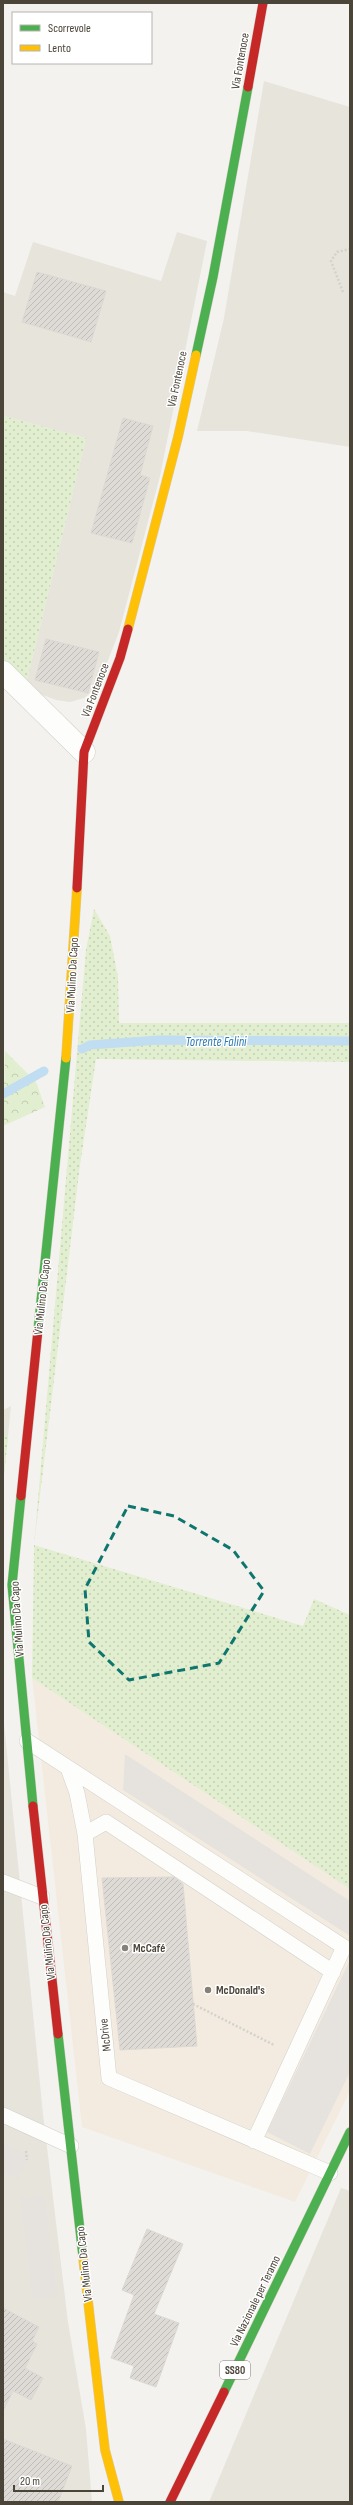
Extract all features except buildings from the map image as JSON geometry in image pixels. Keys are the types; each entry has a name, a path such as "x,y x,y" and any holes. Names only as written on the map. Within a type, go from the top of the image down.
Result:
{"street":[{"name":"Via Fontenoce","path":"84,752 120,658 178,437 213,277 263,3"},
{"path":"3,672 84,752"},
{"name":"Via Mulino Da Capo","path":"84,752 70,1017 12,1585 42,1897 105,2450 119,2502"},
{"name":"Via Nazionale per Teramo","path":"170,2502 350,2132"}],"lane":[{"path":"27,1742 344,1947 254,2141 330,2174"},
{"name":"McDrive","path":"68,1768 76,1793 85,1834 109,2078 254,2141"},
{"path":"85,1834 106,1822 333,1972"},
{"path":"3,1882 42,1897"},
{"path":"3,2115 71,2146"}],"path":[{"path":"343,292 331,261 337,252 350,249"},
{"path":"193,2004 294,2056"}],"highlighted area":[{"path":"128,1506 174,1516 233,1550 264,1591 219,1663 129,1680 89,1642 85,1589"}],"shaded area":[{"path":"264,81 350,107 350,447 247,431 197,431 224,318"},
{"path":"177,232 207,241 160,476 119,632 100,681 93,691 84,698 70,702 56,700 40,694 26,684 86,438 3,416 3,292 15,296 33,242 161,281"},
{"path":"11,1406 8,1436 3,1485 3,1410"},
{"name":"McDonald's","path":"32,1678 350,1889 350,2091 295,2202 82,2127"},
{"path":"3,1713 43,2114 68,2322 86,2429 92,2502 3,2502"},
{"path":"125,1754 350,1901 350,1936 123,1790"},
{"path":"350,1960 350,2072 310,2154 267,2132"},
{"path":"3,2143 30,2155 19,2179 3,2172"},
{"path":"341,2188 350,2191 350,2502 209,2502"},
{"path":"44,2195 58,2296 33,2299 20,2198"}],"green space":[{"path":"3,416 86,438 26,684 3,660"},
{"path":"94,909 110,936 118,977 119,1023 350,1023 350,1062 96,1059 80,1165 34,1545 86,950"},
{"path":"5,1051 36,1082 45,1107 3,1126"},
{"path":"3,1435 8,1436 3,1485"},
{"path":"34,1545 303,1626 314,1599 350,1615 350,1889 32,1678"}],"waterway":[{"name":"Torrente Falini","path":"82,1049 90,1045 159,1040 350,1041"},
{"name":"Torrente Falini","path":"3,1094 44,1071"}],"traffic: fast":[{"path":"196,355 213,277 248,87"},
{"path":"38,1330 66,1058"},
{"path":"21,1496 12,1585 33,1806"},
{"path":"58,2034 83,2257"},
{"path":"224,2392 350,2132"}],"traffic: slow":[{"path":"128,629 178,437 196,355"},
{"path":"66,1058 77,888"},
{"path":"83,2257 105,2450 119,2502"}],"traffic: jam":[{"path":"248,87 263,3"},
{"path":"77,888 84,752 120,658 128,629"},
{"path":"21,1496 38,1330"},
{"path":"33,1806 58,2034"},
{"path":"170,2502 224,2392"}],"place":[{"name":"McCafé","path":"125,1948"},
{"name":"McDonald's","path":"208,1990"}]}
